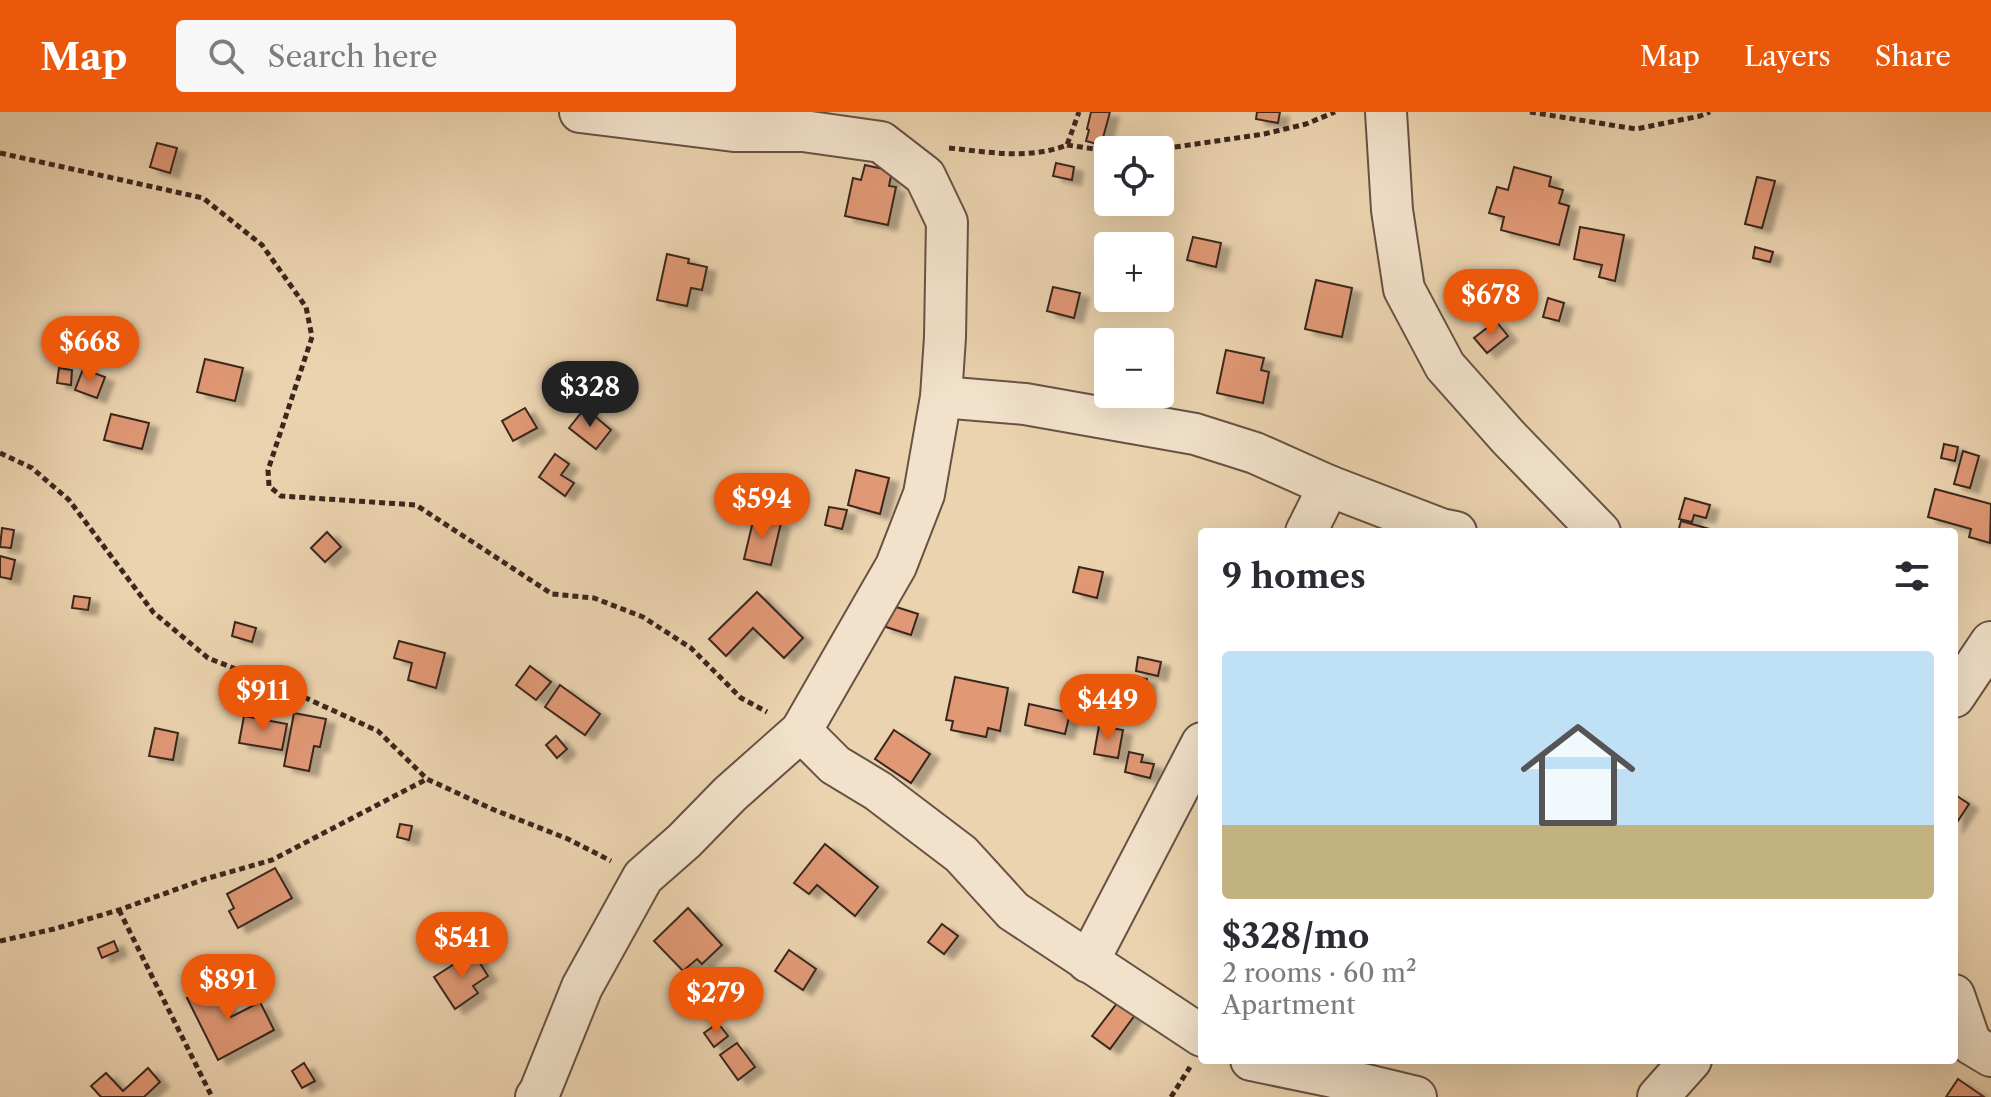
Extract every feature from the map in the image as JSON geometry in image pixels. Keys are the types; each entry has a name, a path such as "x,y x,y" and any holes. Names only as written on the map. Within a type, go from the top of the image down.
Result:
{"street":[{"path":"536,1097 582,987 643,877 801,731 896,566 924,494 941,397 945,337 947,222 925,176 881,142 803,131 734,131 580,112"},
{"path":"1386,112 1392,210 1404,289 1445,366 1596,528"},
{"path":"941,397 1025,404 1195,434 1255,453 1329,486 1438,528"},
{"path":"1308,528 1329,486"},
{"path":"1966,681 1991,642"},
{"path":"801,731 835,765 878,791 961,854 1013,911 1088,962 1198,1049"},
{"path":"1088,962 1198,751"},
{"path":"1958,1007 1971,1044 1991,1056"},
{"path":"1294,1064 1337,1068 1416,1097"},
{"path":"1658,1097 1687,1064"}],"path":[{"path":"1067,145 1079,112"},
{"path":"1174,147 1264,134 1306,124 1335,112"},
{"path":"1530,112 1636,129 1710,112"},
{"path":"943,148 1019,155 1049,152 1067,145 1094,149"},
{"path":"0,153 203,198 262,245 306,307 312,337 268,470 269,486 281,496 416,505 552,594 594,598 643,617 691,648 741,698 801,731"},
{"path":"0,453 32,468 69,500 153,612 208,658 378,731 427,779 568,839 643,877"},
{"path":"0,941 119,910 205,879 272,860 427,779"},
{"path":"119,910 212,1097"},
{"path":"1171,1097 1198,1049"}],"building":[{"path":"1091,112 1110,112 1103,136 1094,136 1094,143 1086,141"},
{"path":"1257,112 1280,112 1278,123 1256,119"},
{"path":"157,143 177,148 170,173 150,167"},
{"path":"1056,163 1074,167 1072,180 1053,176"},
{"path":"865,165 892,171 889,186 896,187 888,225 845,216 853,178 861,180"},
{"path":"1514,167 1551,177 1549,186 1563,190 1559,203 1569,206 1559,245 1501,230 1504,217 1489,213 1497,187 1508,190"},
{"path":"1757,177 1775,181 1762,228 1745,224"},
{"path":"1580,227 1624,235 1615,281 1599,277 1602,265 1574,259"},
{"path":"1193,237 1221,243 1216,267 1187,260"},
{"path":"1755,247 1773,252 1770,262 1753,258"},
{"path":"667,254 707,267 702,290 691,288 687,306 657,300"},
{"path":"1316,280 1352,288 1342,337 1305,329"},
{"path":"1053,287 1080,293 1074,318 1047,311"},
{"path":"1548,298 1564,303 1559,321 1543,317"},
{"path":"1496,321 1508,336 1487,353 1474,338"},
{"path":"1226,350 1264,358 1261,370 1269,372 1263,403 1217,393"},
{"path":"205,359 243,368 235,401 197,392"},
{"path":"59,368 72,370 71,385 57,383"},
{"path":"83,369 105,377 97,398 75,390"},
{"path":"525,408 537,428 513,441 502,421"},
{"path":"585,408 611,430 596,449 569,428"},
{"path":"111,414 149,423 142,449 104,440"},
{"path":"1944,444 1958,447 1955,461 1941,458"},
{"path":"1963,451 1979,456 1970,488 1954,484"},
{"path":"555,454 569,464 561,475 574,483 565,496 539,477"},
{"path":"856,470 889,478 880,514 848,505"},
{"path":"1935,489 1991,504 1990,543 1969,537 1971,529 1928,517"},
{"path":"1685,498 1710,505 1706,518 1694,515 1692,522 1679,519"},
{"path":"829,507 847,510 842,529 825,525"},
{"path":"754,517 781,523 771,565 744,559"},
{"path":"1681,521 1706,528 1679,528"},
{"path":"2,528 14,530 11,548 0,547"},
{"path":"327,532 341,547 325,562 311,548"},
{"path":"0,556 15,560 11,579 0,577"},
{"path":"1079,567 1103,572 1097,598 1073,592"},
{"path":"757,592 803,638 784,658 753,628 726,656 709,639"},
{"path":"74,596 90,598 88,610 72,608"},
{"path":"890,605 918,614 911,635 883,626"},
{"path":"235,622 256,628 252,642 232,636"},
{"path":"399,641 445,653 436,688 408,680 412,663 394,658"},
{"path":"1138,657 1161,662 1158,676 1136,671"},
{"path":"530,666 551,682 536,700 516,685"},
{"path":"1131,676 1147,679 1144,699 1127,695"},
{"path":"955,677 1008,688 1000,731 988,728 986,737 951,730 953,721 946,720"},
{"path":"560,685 600,714 585,735 545,707"},
{"path":"1029,704 1070,713 1065,734 1025,725"},
{"path":"294,713 326,719 320,747 314,746 309,771 284,766"},
{"path":"244,716 287,724 282,750 239,743"},
{"path":"1099,726 1123,730 1118,758 1094,754"},
{"path":"155,728 178,733 173,760 149,756"},
{"path":"894,730 930,754 911,783 875,759"},
{"path":"556,736 567,749 557,758 546,745"},
{"path":"1129,752 1143,755 1141,762 1154,764 1150,778 1125,772"},
{"path":"1958,797 1969,804 1958,821"},
{"path":"400,824 412,826 409,840 397,837"},
{"path":"825,844 878,887 855,916 817,885 809,894 794,883"},
{"path":"275,868 292,898 238,928 229,911 234,908 227,894"},
{"path":"688,908 722,945 702,964 697,959 683,971 654,941"},
{"path":"942,924 958,936 944,954 928,942"},
{"path":"114,941 118,951 102,958 98,948"},
{"path":"789,950 816,969 803,990 775,971"},
{"path":"473,952 488,976 473,986 478,993 455,1009 434,977"},
{"path":"221,958 228,972 212,980 205,966"},
{"path":"214,984 231,1017 260,1002 274,1030 218,1060 187,998"},
{"path":"1118,1002 1135,1015 1110,1049 1092,1036"},
{"path":"718,1023 728,1036 714,1047 704,1033"},
{"path":"737,1043 755,1067 738,1080 720,1055"},
{"path":"304,1063 315,1081 302,1088 292,1071"},
{"path":"148,1068 160,1082 144,1097 101,1097 91,1086 106,1073 123,1091"},
{"path":"1958,1079 1984,1097 1946,1097"}]}
